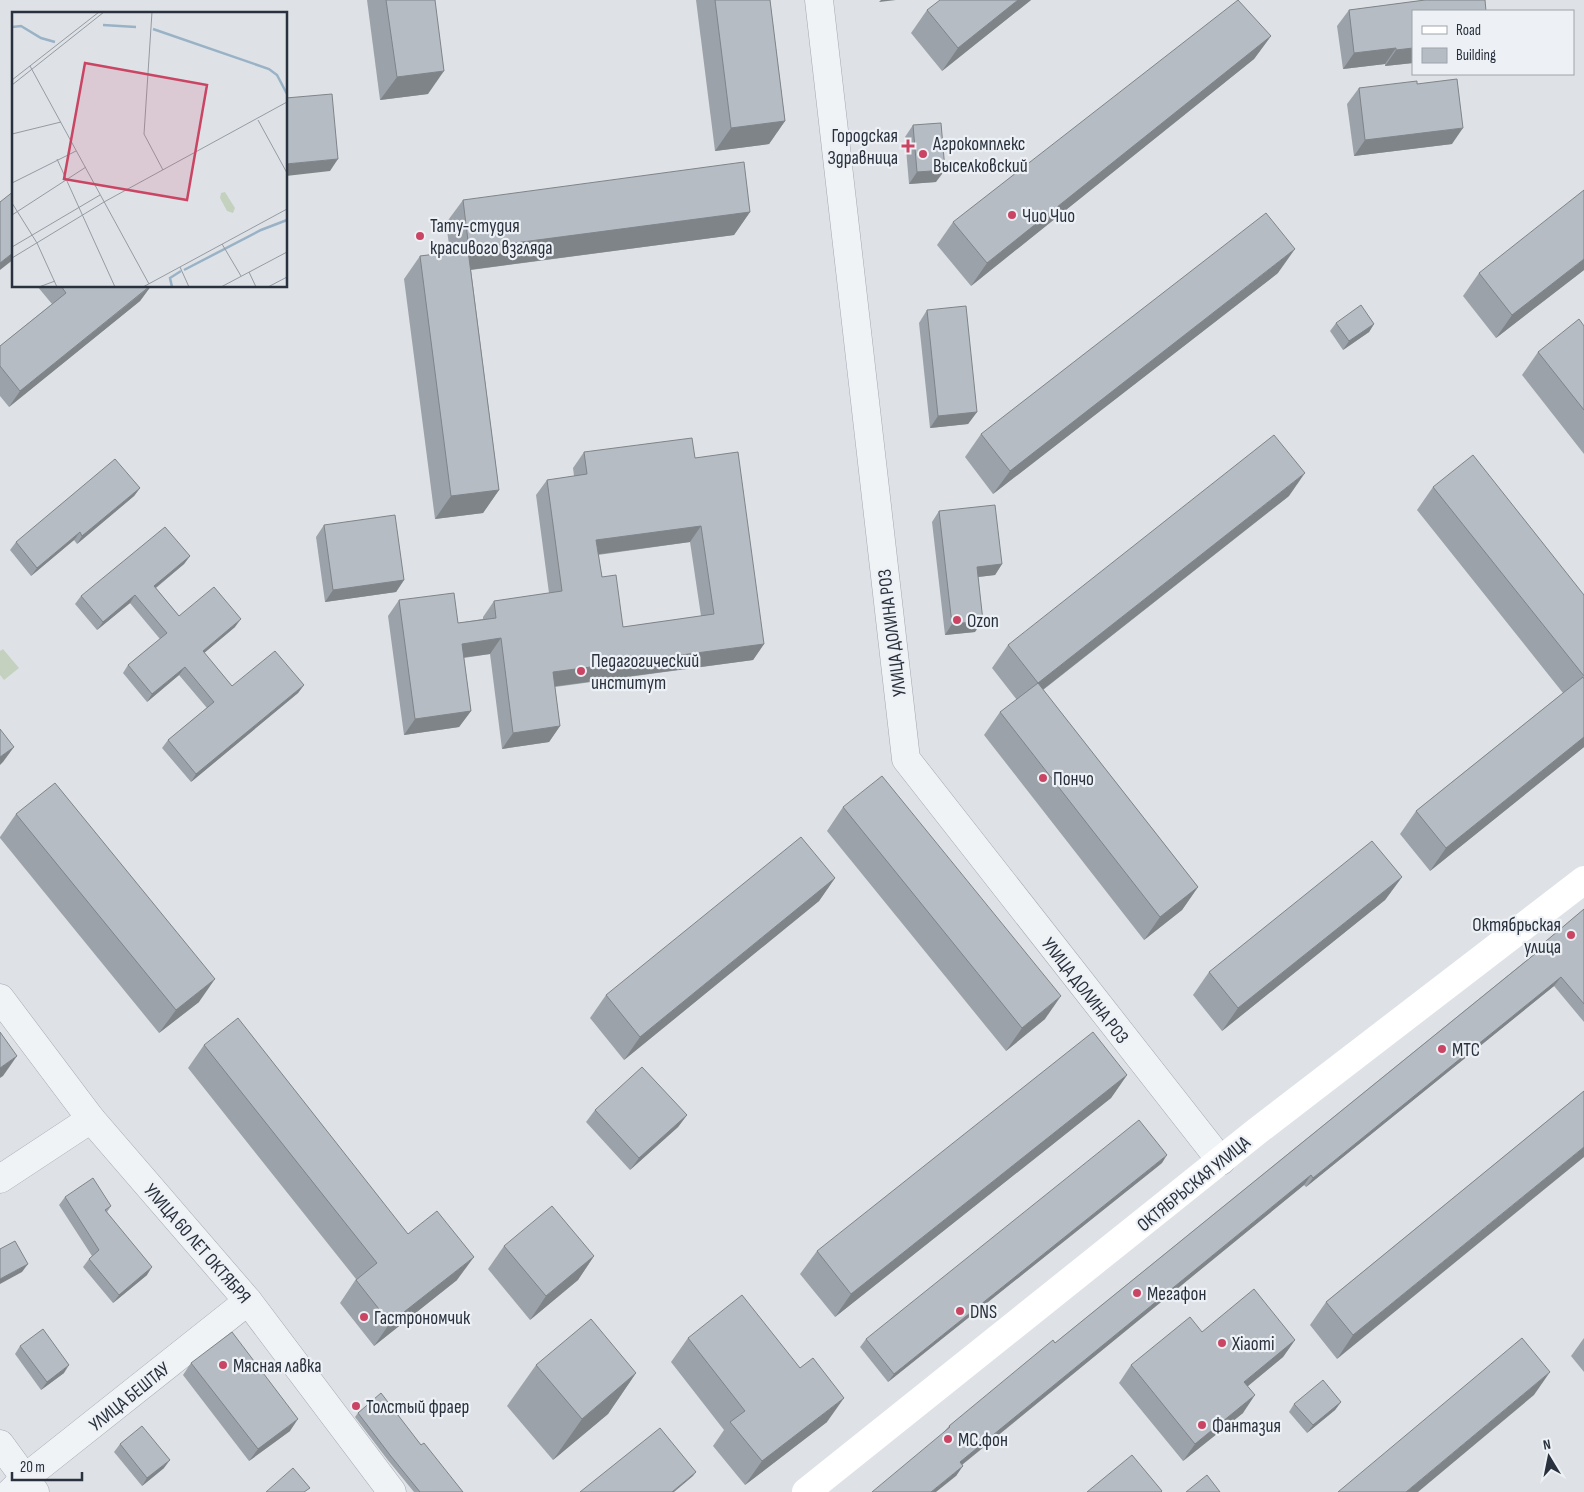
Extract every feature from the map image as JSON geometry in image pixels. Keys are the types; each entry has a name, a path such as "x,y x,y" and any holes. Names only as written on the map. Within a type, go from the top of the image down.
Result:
{"main road":[{"name":"ОКТЯБРЬСКАЯ УЛИЦА","path":"806,1492 1221,1162 1256,1132 1584,880"}],"street":[{"name":"УЛИЦА ДОЛИНА РОЗ","path":"820,0 906,759 1221,1162"},
{"name":"УЛИЦА 60 ЛЕТ ОКТЯБРЯ","path":"0,998 91,1119 248,1301 392,1492"},
{"path":"0,1179 91,1119"},
{"name":"УЛИЦА БЕШТАУ","path":"24,1487 248,1301"},
{"path":"0,1444 24,1487"}],"green space":[{"path":"3,649 19,668 4,680 0,675 0,651"}],"building":[{"path":"386,0 435,0 444,71 397,77"},
{"path":"715,0 770,0 785,121 731,128"},
{"path":"940,0 1018,0 958,48 927,10"},
{"path":"1238,0 1271,36 987,263 953,222"},
{"path":"1425,0 1485,0 1486,10 1412,10 1412,48 1354,53 1349,10"},
{"path":"1457,79 1463,128 1365,140 1359,88 1417,81 1417,84"},
{"path":"332,94 338,159 288,164 288,98"},
{"path":"941,123 945,170 917,172 913,125"},
{"path":"744,162 750,212 469,249 463,200"},
{"path":"1584,190 1584,259 1512,315 1479,273"},
{"path":"12,193 12,254 0,263 0,202"},
{"path":"1266,213 1295,249 1010,471 981,434"},
{"path":"468,250 499,490 451,496 420,256"},
{"path":"62,288 148,288 20,391 0,366 0,346 66,293"},
{"path":"1361,305 1374,324 1349,341 1336,323"},
{"path":"966,306 977,412 938,416 927,310"},
{"path":"1579,319 1584,326 1584,410 1538,352"},
{"path":"1274,435 1305,473 1038,683 1008,645"},
{"path":"692,438 695,458 738,452 764,644 553,672 560,726 513,733 501,638 462,644 471,711 415,719 399,600 454,593 458,623 496,618 494,601 562,591 547,480 587,474 584,452","holes":["701,526 714,614 623,627 616,575 602,577 596,540"]},
{"path":"1473,455 1584,595 1584,676 1433,487"},
{"path":"115,459 140,488 82,536 80,532 37,568 16,542"},
{"path":"995,505 1002,564 977,567 983,621 952,624 939,511"},
{"path":"395,515 404,580 333,590 324,525"},
{"path":"165,527 190,556 154,586 179,616 214,587 241,619 203,651 232,686 275,651 304,685 196,774 168,740 214,702 185,667 152,694 128,665 167,633 135,595 103,622 81,596"},
{"path":"1583,677 1584,737 1446,848 1416,811"},
{"path":"1038,683 1198,887 1160,917 1000,712"},
{"path":"0,729 14,747 0,757"},
{"path":"882,776 1061,996 1022,1028 843,807"},
{"path":"55,783 215,979 176,1010 16,814"},
{"path":"801,837 835,878 640,1037 606,995"},
{"path":"1372,841 1402,877 1238,1008 1209,972"},
{"path":"1584,909 1584,1004 1561,977 1313,1178 1311,1175 960,1462 963,1466 931,1492 872,1492 1053,1340 1055,1343 1541,949 1539,947"},
{"path":"238,1018 408,1234 437,1211 474,1257 390,1323 356,1280 377,1263 204,1045"},
{"path":"0,1032 17,1056 0,1068"},
{"path":"1093,1032 1127,1075 851,1294 817,1251"},
{"path":"642,1067 687,1115 639,1158 595,1110"},
{"path":"1584,1091 1584,1147 1353,1335 1326,1302"},
{"path":"1139,1120 1167,1155 894,1374 866,1339"},
{"path":"93,1178 111,1206 105,1210 152,1267 119,1295 89,1259 99,1250 65,1197"},
{"path":"552,1206 594,1256 546,1296 504,1246"},
{"path":"15,1241 28,1264 0,1279 0,1249"},
{"path":"1254,1289 1295,1340 1244,1382 1255,1395 1195,1444 1131,1365 1190,1317 1202,1332"},
{"path":"742,1295 800,1368 813,1358 844,1398 762,1461 730,1422 745,1411 688,1338"},
{"path":"591,1319 636,1373 582,1419 536,1365"},
{"path":"43,1329 69,1365 47,1382 20,1346"},
{"path":"232,1332 298,1419 258,1449 191,1363"},
{"path":"1522,1338 1550,1372 1406,1492 1338,1492"},
{"path":"1323,1380 1341,1402 1313,1425 1294,1404"},
{"path":"381,1393 421,1445 424,1443 463,1492 420,1492 358,1413"},
{"path":"142,1426 170,1460 147,1478 120,1444"},
{"path":"660,1428 696,1472 672,1492 580,1492"},
{"path":"1132,1455 1161,1492 1087,1492"},
{"path":"293,1468 310,1488 304,1492 266,1492"},
{"path":"1207,1475 1220,1492 1186,1492"}],"place":[{"name":"Городская Здравница","path":"908,146"},
{"name":"Агрокомплекс Выселковский","path":"923,154"},
{"name":"Чио Чио","path":"1012,215"},
{"name":"Тату-студия красивого взгляда","path":"420,236"},
{"name":"Ozon","path":"957,620"},
{"name":"Педагогический институт","path":"581,671"},
{"name":"Пончо","path":"1043,778"},
{"name":"Октябрьская улица","path":"1571,935"},
{"name":"МТС","path":"1442,1049"},
{"name":"Мегафон","path":"1137,1293"},
{"name":"DNS","path":"960,1311"},
{"name":"Гастрономчик","path":"364,1317"},
{"name":"Xiaomi","path":"1222,1343"},
{"name":"Мясная лавка","path":"223,1365"},
{"name":"Толстый фраер","path":"356,1406"},
{"name":"Фантазия","path":"1202,1425"},
{"name":"МС.фон","path":"948,1439"}]}
